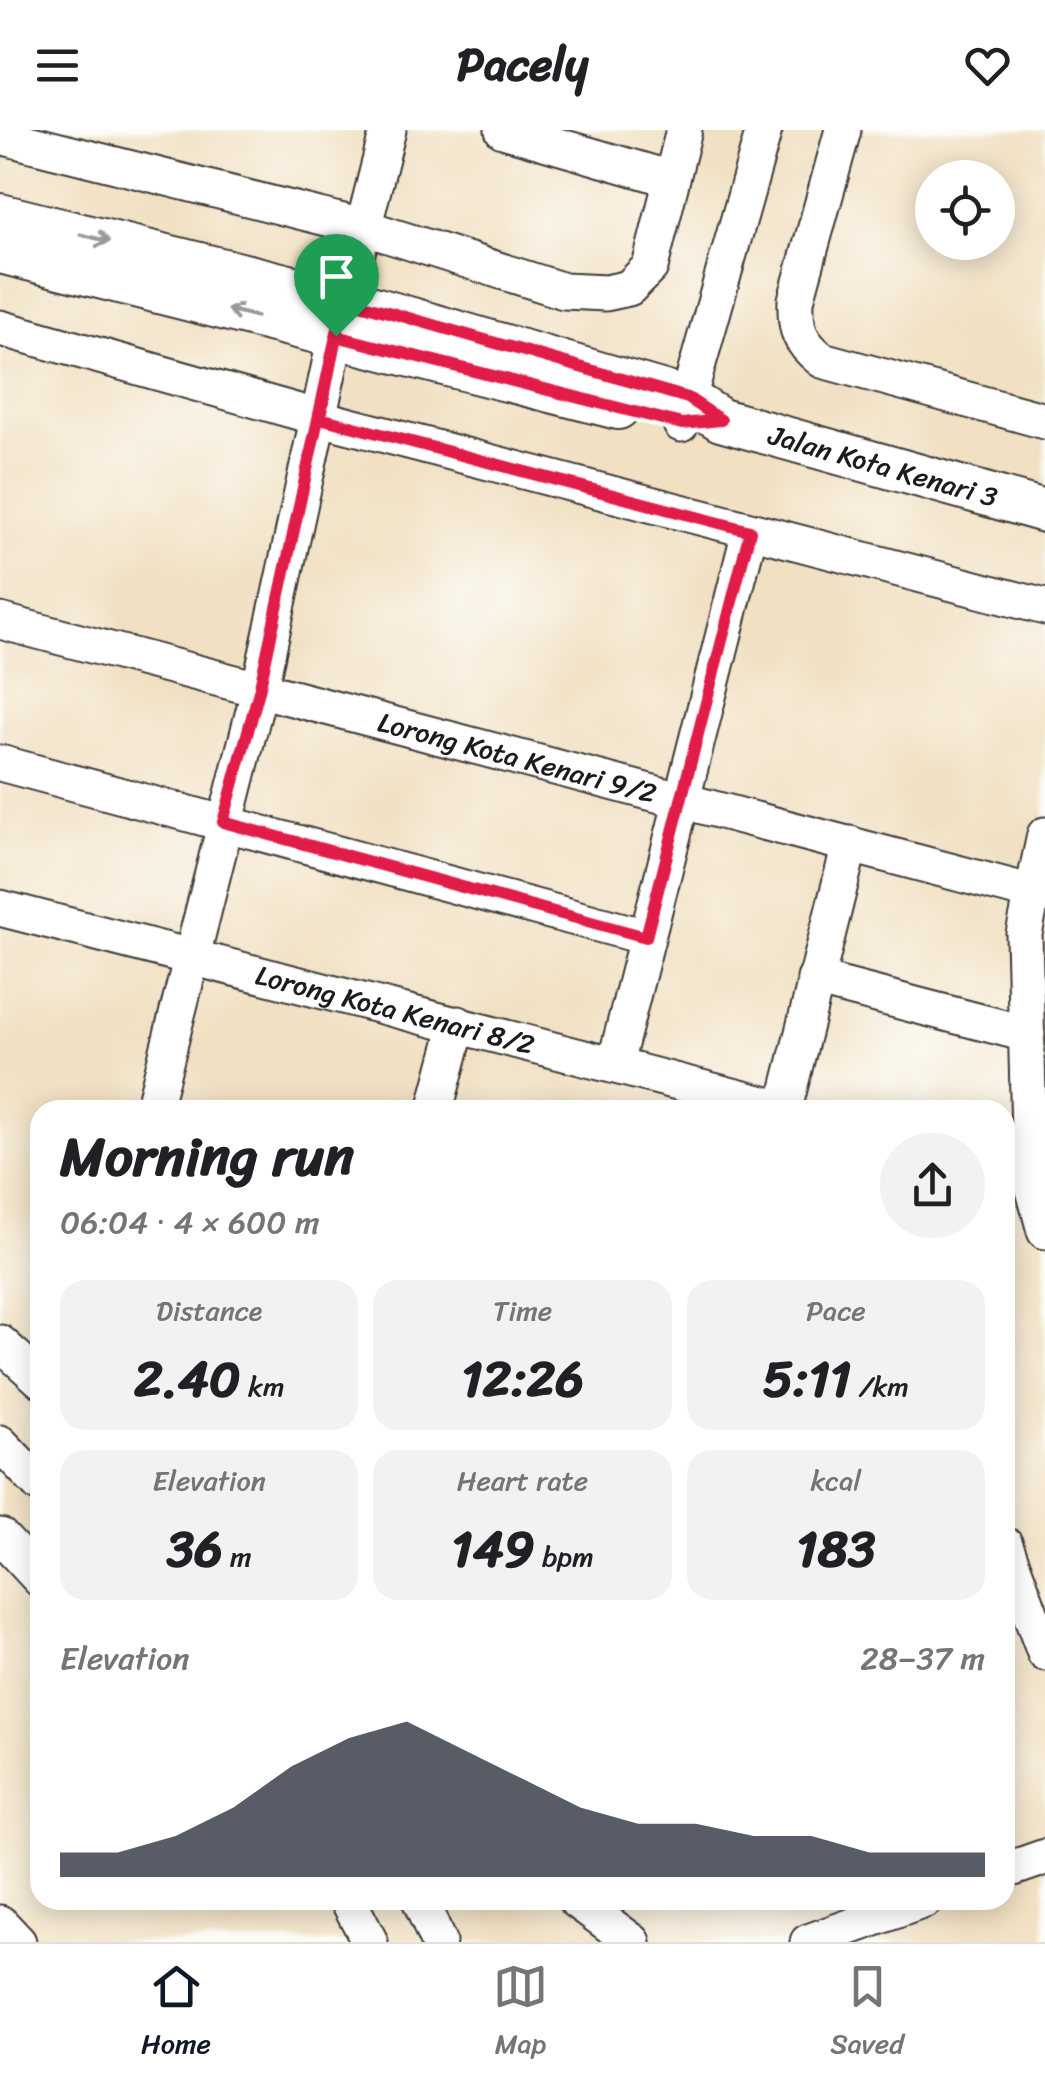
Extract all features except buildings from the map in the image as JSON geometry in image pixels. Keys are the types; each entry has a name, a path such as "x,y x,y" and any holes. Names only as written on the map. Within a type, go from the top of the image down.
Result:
{"main road":[{"name":"Jalan Kota Kenari 3","path":"0,215 341,318 697,414 1043,500"},
{"name":"Jalan Kota Kenari 3","path":"0,252 341,318"}],"street":[{"path":"155,1100 259,691 341,318 388,130"},
{"path":"0,136 363,227 564,290 606,293 629,288 650,267 684,130"},
{"path":"697,414 764,130"},
{"path":"843,130 796,300 796,324 802,345 822,360 1045,421"},
{"path":"526,133 670,180"},
{"path":"0,328 320,418 1045,608"},
{"path":"615,1064 750,531"},
{"name":"Lorong Kota Kenari 9/2","path":"0,621 1033,893"},
{"path":"0,763 646,937"},
{"path":"1045,835 1024,934 1027,1174 1045,1231"},
{"path":"788,1100 850,844"},
{"name":"Lorong Kota Kenari 8/2","path":"0,908 615,1064 707,1100"},
{"path":"815,980 1027,1034"},
{"path":"437,1100 458,1024"},
{"path":"0,1442 30,1474"},
{"path":"0,1536 30,1568"},
{"path":"1015,1582 1045,1653"},
{"path":"1015,1868 1045,1857"},
{"path":"353,1910 370,1942"},
{"path":"424,1910 438,1942"},
{"path":"590,1910 634,1942"},
{"path":"808,1942 897,1910"},
{"path":"0,1923 18,1942"}],"route":[{"path":"336,336 259,691 223,822 646,937 750,531 320,418 336,336 682,424 721,420 688,398 346,300 336,336"}]}
